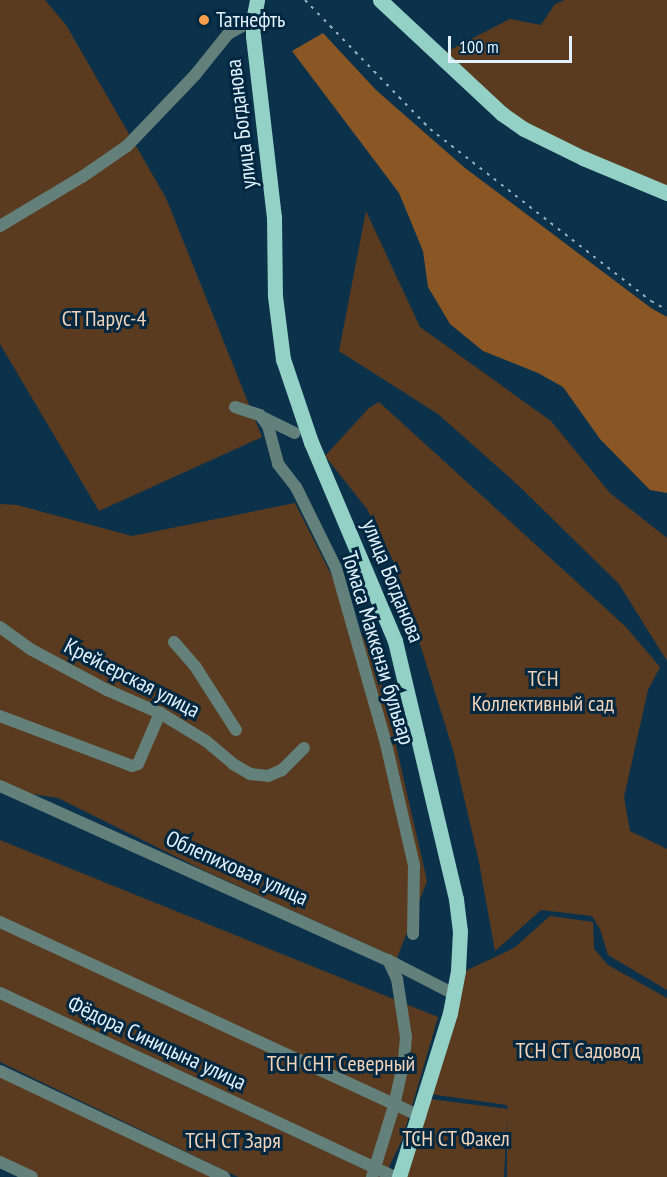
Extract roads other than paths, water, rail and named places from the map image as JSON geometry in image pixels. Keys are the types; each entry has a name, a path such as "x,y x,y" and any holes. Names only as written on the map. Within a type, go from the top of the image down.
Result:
{"main road":[{"name":"улица Богданова","path":"257,0 253,20 274,217 275,296 283,359 310,442 386,616 401,664 456,899 460,931 454,994 420,1116 397,1177"},
{"path":"380,0 501,113 524,129 583,158 667,193"}],"street":[{"path":"0,226 82,177 127,146 195,75 228,34 253,20"},
{"path":"235,406 260,415 295,433"},
{"name":"Томаса Маккензи бульвар","path":"260,415 268,426 278,464 296,487 336,568 363,659 414,865 413,934"},
{"name":"Крейсерская улица","path":"0,627 32,650 107,690 160,713 206,741 233,764 250,774 268,776 282,770 304,748"},
{"path":"174,642 195,666 236,730"},
{"path":"0,716 132,766 138,764 160,713"},
{"name":"Облепиховая улица","path":"0,786 388,960 454,994"},
{"path":"0,922 394,1106 420,1116"},
{"path":"374,1172 394,1106 406,1037 397,979 388,960"},
{"name":"Фёдора Синицына улица","path":"0,993 374,1172 397,1177"},
{"path":"0,1071 224,1177"},
{"path":"0,1162 32,1177"}],"railway":[{"path":"305,0 430,129 651,301 667,310"}],"place":[{"name":"Татнефть","path":"204,20"}],"park label":[{"name":"СТ Парус-4","path":"104,319"},
{"name":"ТСН Коллективный сад","path":"543,690"},
{"name":"ТСН СТ Садовод","path":"578,1051"},
{"name":"ТСН СНТ Северный","path":"341,1064"},
{"name":"ТСН СТ Факел","path":"456,1139"},
{"name":"ТСН СТ Заря","path":"233,1141"}]}
